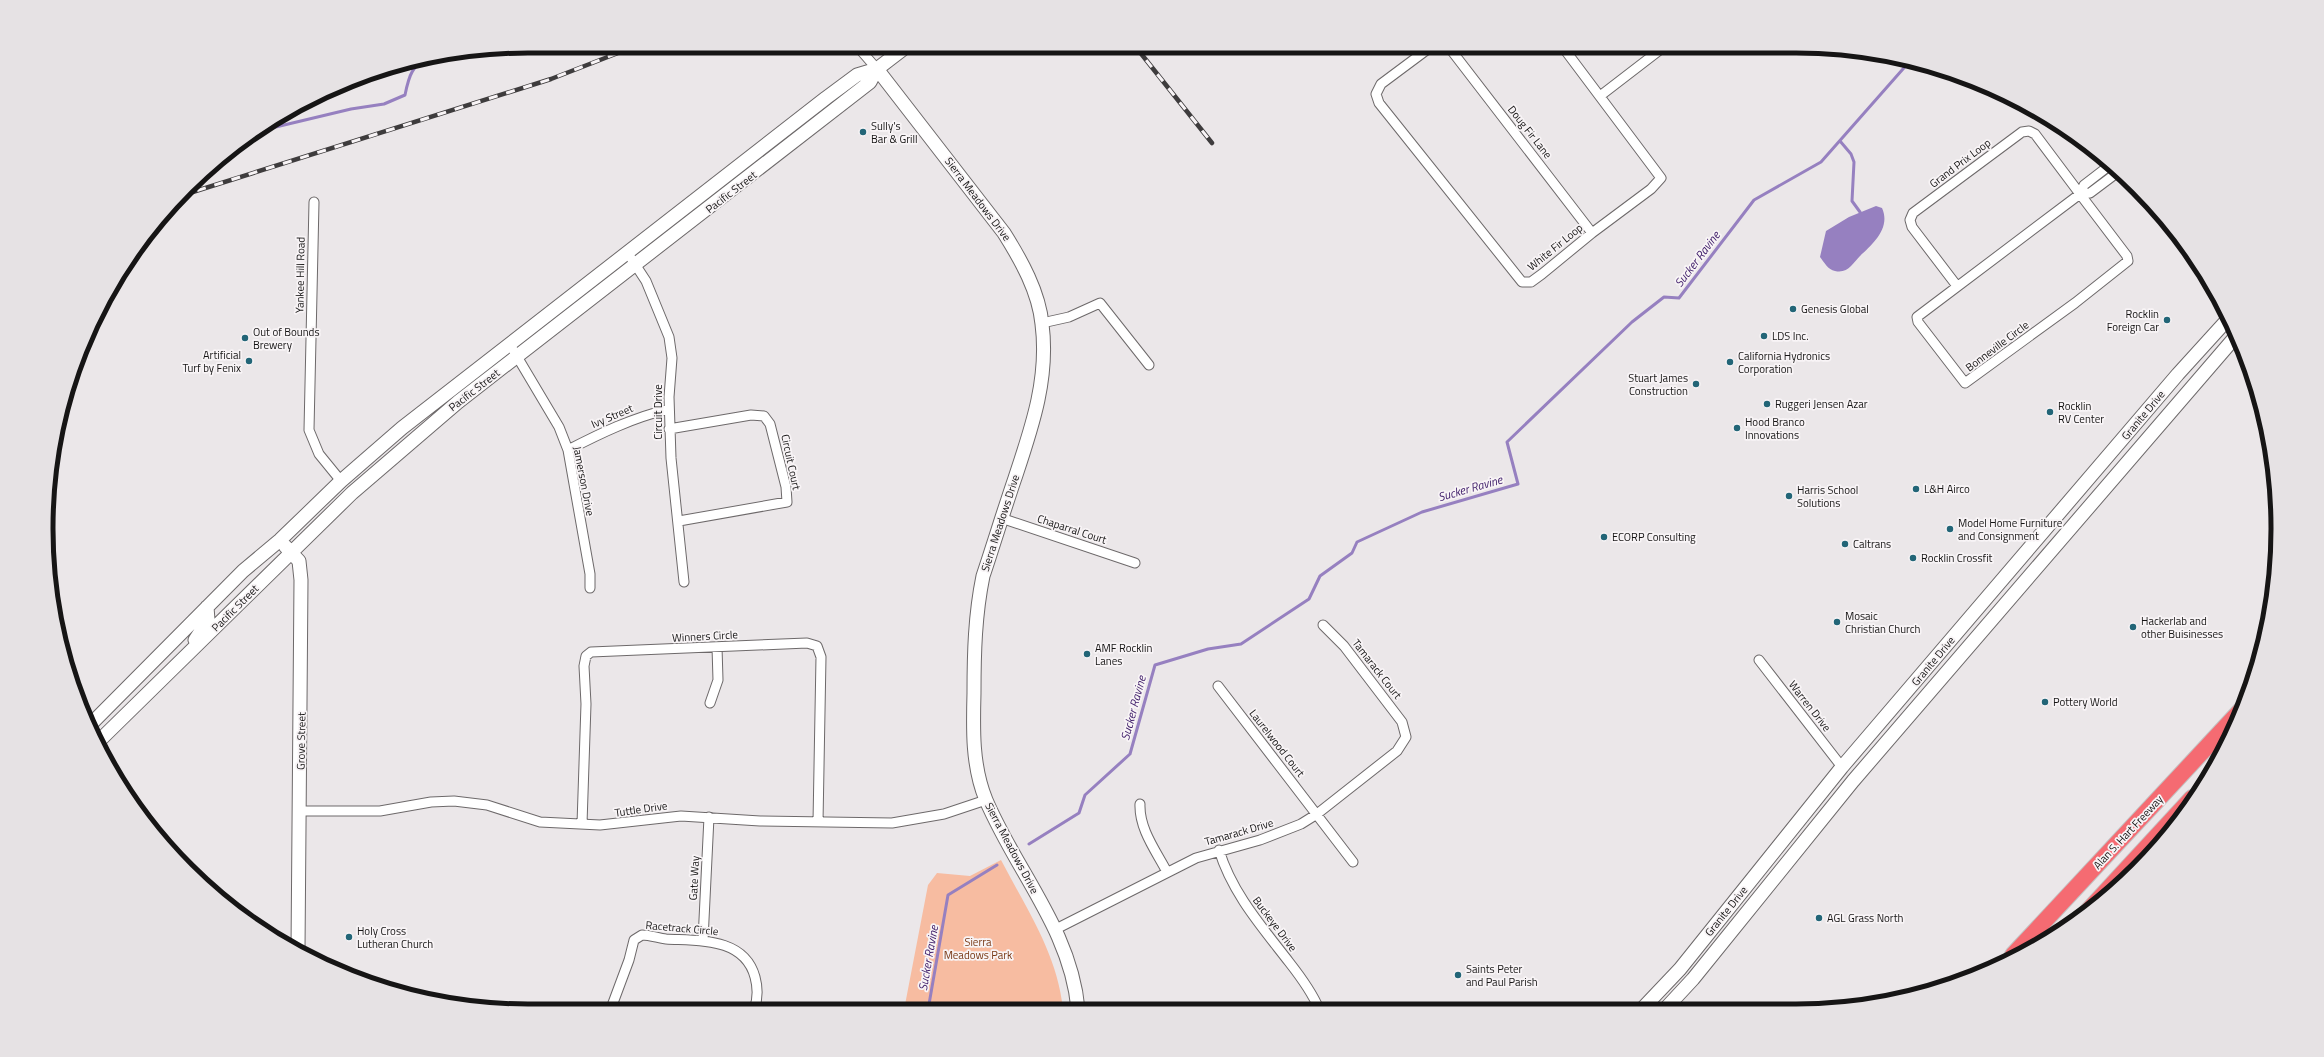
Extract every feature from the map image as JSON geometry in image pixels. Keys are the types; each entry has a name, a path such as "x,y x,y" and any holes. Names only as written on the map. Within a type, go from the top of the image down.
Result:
{"highway":[{"name":"Alan S. Hart Freeway","path":"2021,947 2229,723"},
{"path":"2121,875 2168,824"}],"street":[{"path":"863,53 878,69"},
{"name":"Pacific Street","path":"102,738 352,493 411,441 870,82 878,69 898,53"},
{"name":"White Fir Loop","path":"1423,53 1381,84 1376,94 1379,103 1515,276 1522,282 1531,282 1592,233 1651,189 1661,178 1567,53"},
{"name":"Doug Fir Lane","path":"1453,53 1592,233"},
{"path":"1600,96 1656,53"},
{"name":"Pacific Street","path":"94,721 243,571 280,540 341,481 437,399 857,75 878,69"},
{"name":"Sierra Meadows Drive","path":"878,69 1004,233 1020,258 1032,287 1042,323 1044,362 1038,408 983,576 974,637 974,745 978,774 986,800 1000,829 1056,929 1071,968 1077,1004"},
{"name":"Grand Prix Loop","path":"1957,286 1912,227 1910,220 1913,213 1925,204 2022,132 2029,131 2035,134 2080,194"},
{"name":"Bonneville Circle","path":"2080,194 2127,256 2128,261 2125,265 1965,383 1918,322 1920,314 2080,194 2084,185 2106,168"},
{"name":"Bonneville Circle","path":"2080,194 2090,193 2114,175"},
{"name":"Yankee Hill Road","path":"314,202 309,430 319,454 341,481"},
{"name":"Circuit Drive","path":"627,252 646,281 669,337 672,358 669,428 684,582"},
{"path":"1042,323 1069,317 1100,303 1149,364"},
{"name":"Granite Drive","path":"1647,1004 1680,968 1842,767 2173,379 2224,323"},
{"name":"Granite Drive","path":"1670,1004 1698,973 1853,781 2192,384 2232,340"},
{"name":"Jamerson Drive","path":"509,343 559,427 568,450 590,574 590,588"},
{"name":"Ivy Street","path":"568,450 619,424 669,409"},
{"name":"Circuit Court","path":"669,428 751,415 764,416 770,424 786,487 787,502 678,521"},
{"name":"Chaparral Court","path":"1001,518 1135,562"},
{"name":"Grove Street","path":"280,540 299,561 301,580 298,944"},
{"path":"184,659 208,620 207,608"},
{"name":"Tamarack Court","path":"1323,625 1344,646 1386,700 1406,732"},
{"name":"Winners Circle","path":"582,824 586,704 584,666 586,656 591,652 807,643 813,643 820,651 818,822"},
{"path":"710,703 718,680 717,647"},
{"name":"Warren Drive","path":"1759,660 1842,767"},
{"name":"Laurelwood Court","path":"1218,686 1353,862"},
{"path":"98,729 114,718 122,717"},
{"name":"Tamarack Drive","path":"1056,929 1196,858 1219,850 1280,834 1317,814 1397,751 1406,738 1406,732"},
{"path":"1842,767 1853,781"},
{"name":"Tuttle Drive","path":"300,811 380,811 431,802 454,801 487,806 540,822 618,825 670,816 818,822 892,823 944,814 986,800"},
{"path":"1140,804 1140,813 1145,831 1167,872"},
{"name":"Gate Way","path":"703,940 708,817"},
{"name":"Buckeye Drive","path":"1219,850 1230,880 1239,896 1296,971 1317,1004"},
{"name":"Racetrack Circle","path":"612,1004 636,938 646,935 703,940 728,946 739,953 754,973 757,986 755,1004"}],"green space":[{"name":"Sierra Meadows Park","path":"1001,860 1040,932 1048,950 1060,989 1062,1004 905,1004 928,885 937,873 970,876"}],"shaded area":[{"path":"1876,206 1882,208 1884,222 1875,241 1847,269 1840,272 1826,266 1820,257 1826,231 1849,217"}],"waterway":[{"name":"Sucker Ravine","path":"1029,844 1079,813 1085,795 1130,754 1155,665 1208,649 1241,644 1309,599 1320,576 1352,553 1357,542 1422,512 1518,484 1507,442 1632,322 1664,297 1679,298 1754,200 1821,162 1906,66"},
{"path":"273,128 351,109 384,104 405,95 410,76 415,67"},
{"path":"1840,141 1851,154 1854,162 1852,201 1860,212"},
{"name":"Sucker Ravine","path":"929,1004 948,895 997,865"}],"railway":[{"path":"192,192 551,79 618,53"},
{"path":"1141,53 1212,143"}],"place":[{"name":"Sully's Bar & Grill","path":"863,132"},
{"name":"Genesis Global","path":"1793,309"},
{"name":"Rocklin Foreign Car","path":"2167,320"},
{"name":"LDS Inc.","path":"1764,336"},
{"name":"Out of Bounds Brewery","path":"245,338"},
{"name":"Artificial Turf by Fenix","path":"249,361"},
{"name":"California Hydronics Corporation","path":"1730,362"},
{"name":"Stuart James Construction","path":"1696,384"},
{"name":"Ruggeri Jensen Azar","path":"1767,404"},
{"name":"Rocklin RV Center","path":"2050,412"},
{"name":"Hood Branco Innovations","path":"1737,428"},
{"name":"L&H Airco","path":"1916,489"},
{"name":"Harris School Solutions","path":"1789,496"},
{"name":"Model Home Furniture and Consignment","path":"1950,529"},
{"name":"ECORP Consulting","path":"1604,537"},
{"name":"Caltrans","path":"1845,544"},
{"name":"Rocklin Crossfit","path":"1913,558"},
{"name":"Mosaic Christian Church","path":"1837,622"},
{"name":"Hackerlab and other Buisinesses","path":"2133,627"},
{"name":"AMF Rocklin Lanes","path":"1087,654"},
{"name":"Pottery World","path":"2045,702"},
{"name":"AGL Grass North","path":"1819,918"},
{"name":"Holy Cross Lutheran Church","path":"349,937"},
{"name":"Saints Peter and Paul Parish","path":"1458,975"}]}
